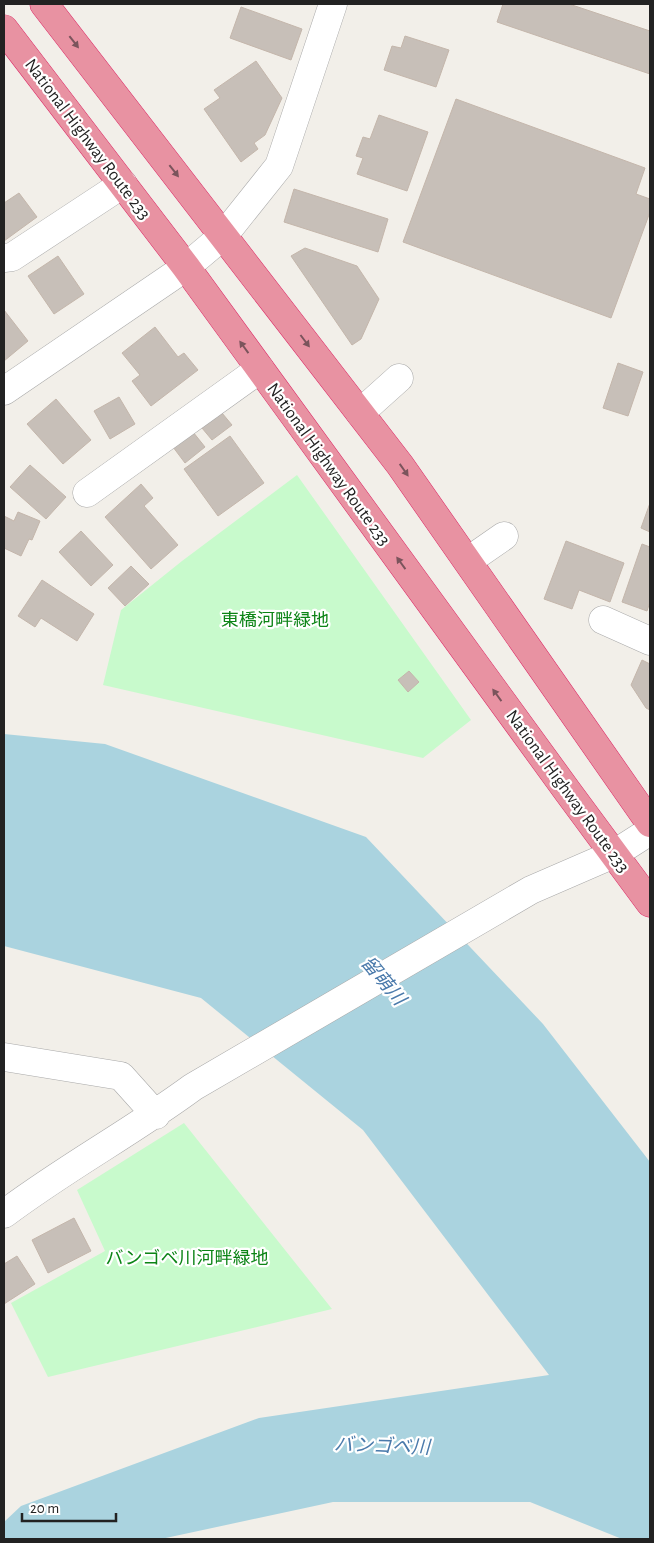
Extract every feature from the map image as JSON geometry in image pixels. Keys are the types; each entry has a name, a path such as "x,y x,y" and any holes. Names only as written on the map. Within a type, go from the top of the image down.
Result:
{"highway":[{"path":"44,4 400,465 650,823"},
{"name":"National Highway Route 233","path":"4,29 186,267 650,903"}],"street":[{"path":"4,391 186,267 224,235 279,166 333,4"},
{"path":"4,258 12,257 123,184"},
{"path":"87,493 260,369"},
{"path":"360,412 399,378"},
{"path":"468,561 504,536"},
{"path":"603,620 650,641"},
{"path":"4,1214 30,1194 156,1115 194,1087 530,890 614,854 650,831"},
{"path":"4,1057 121,1076 156,1115"}],"green space":[{"name":"東橋河畔緑地","path":"297,475 471,720 423,758 103,685 121,610 182,561"},
{"name":"バンゴベ川河畔緑地","path":"184,1123 332,1309 48,1377 11,1303 105,1251 77,1190"}],"water":[{"path":"4,734 105,744 366,837 543,1024 650,1162 650,1539 622,1539 530,1502 333,1502 161,1539 4,1539 4,1522 21,1506 259,1418 549,1375 363,1130 201,998 4,946"}],"building":[{"path":"503,4 569,4 650,31 650,74 497,22"},
{"path":"241,7 302,29 291,60 230,38"},
{"path":"405,36 449,50 436,87 384,70 392,46 401,48"},
{"path":"256,61 282,98 265,135 254,143 258,149 241,162 204,109 220,98 214,90"},
{"path":"456,99 645,168 636,194 650,199 650,212 611,318 403,242"},
{"path":"379,115 428,132 407,191 357,174 363,158 356,156 363,137 370,139"},
{"path":"294,189 388,219 378,252 284,222"},
{"path":"19,193 37,217 4,241 4,203"},
{"path":"305,248 357,266 379,299 361,339 352,345 291,256"},
{"path":"58,256 84,294 54,314 28,276"},
{"path":"4,310 28,341 4,361"},
{"path":"155,327 178,357 184,353 198,370 151,406 132,381 140,375 122,353"},
{"path":"618,363 643,372 628,416 603,408"},
{"path":"119,397 135,424 110,439 94,411"},
{"path":"56,399 91,440 63,464 27,424"},
{"path":"222,413 232,425 212,440 202,428"},
{"path":"193,432 205,447 185,463 173,447"},
{"path":"230,436 264,483 218,516 184,469"},
{"path":"30,465 66,497 46,519 10,487"},
{"path":"141,484 153,498 144,506 178,545 151,569 105,517"},
{"path":"650,503 650,532 641,528"},
{"path":"18,512 40,521 32,540 29,539 21,556 4,548 4,516 14,521"},
{"path":"81,531 113,565 91,586 59,552"},
{"path":"566,541 624,563 610,602 579,590 572,609 544,599"},
{"path":"642,544 650,547 650,602 647,611 622,602"},
{"path":"131,566 149,584 125,606 108,588"},
{"path":"42,580 94,614 77,641 41,618 35,627 18,616"},
{"path":"642,660 650,664 650,710 646,708 631,685"},
{"path":"409,671 419,682 408,692 398,680"},
{"path":"74,1218 91,1251 48,1273 32,1240"},
{"path":"17,1256 35,1284 4,1304 4,1264"}],"water label":[{"name":"留萌川","path":"384,980"},
{"name":"バンゴベ川","path":"382,1445"}]}
